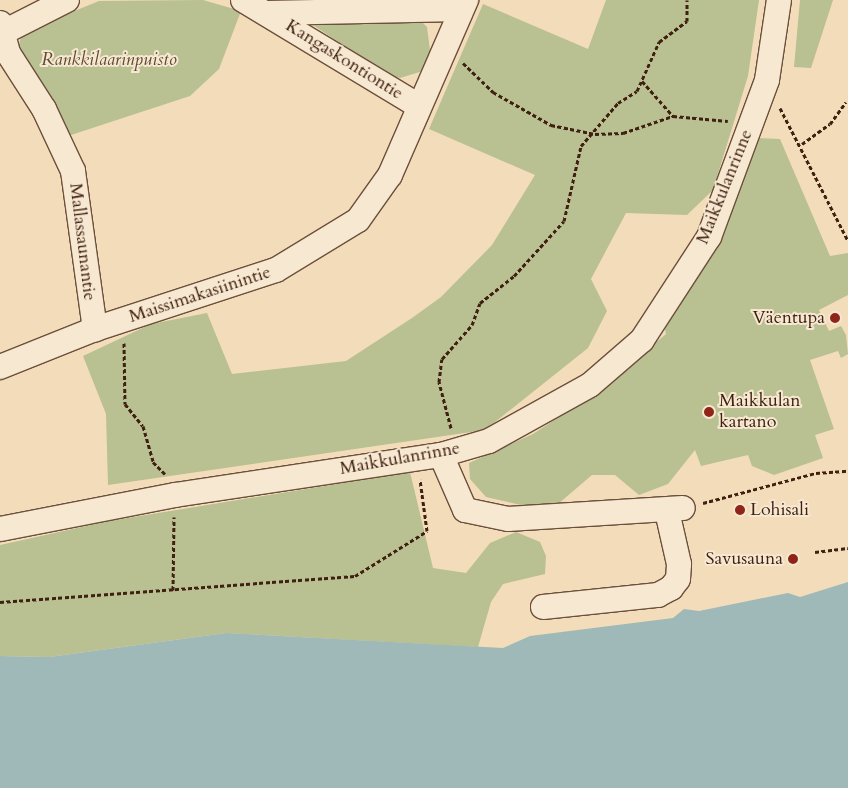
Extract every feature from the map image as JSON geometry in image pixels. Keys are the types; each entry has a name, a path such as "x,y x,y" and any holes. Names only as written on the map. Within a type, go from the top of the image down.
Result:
{"street":[{"path":"1,30 66,0"},
{"name":"Kangaskontiontie","path":"243,0 268,13 419,106"},
{"name":"Maikkulanrinne","path":"0,529 175,495 441,455 489,441 529,422 590,385 642,340 709,237 767,80 780,0"},
{"name":"Kangaskontiontie","path":"268,13 423,10 463,4"},
{"name":"Maissimakasiinintie","path":"0,367 95,329 276,270 358,220 390,175 463,4"},
{"name":"Mallassaunantie","path":"1,30 8,53 44,109 73,171 95,329"},
{"path":"441,455 466,510 508,519 675,510 679,564 678,579 671,588 658,595 543,607"}],"path":[{"path":"441,455 453,424 439,382 442,359 472,325 480,304 514,276 564,221 581,146 595,134 618,103 637,92 660,42 687,21 687,0"},
{"path":"446,45 493,92 551,124 595,134 623,133 673,116 751,124"},
{"path":"642,81 673,116"},
{"path":"802,144 830,124 846,102"},
{"path":"792,134 802,144 848,241"},
{"path":"124,320 125,404 143,426 153,462 173,483 175,495 173,590"},
{"path":"0,602 355,576 428,531 417,459"},
{"path":"675,510 816,473 848,472"},
{"path":"815,552 848,548"}],"green space":[{"name":"Rankkilaarinpuisto","path":"203,0 241,11 219,69 190,96 68,136 17,49 23,32 99,1"},
{"path":"606,0 759,0 748,76 713,190 687,215 626,213 591,279 607,311 588,348 485,430 108,485 106,414 83,356 151,324 207,313 232,374 346,361 412,318 441,297 492,245 535,175 429,129 483,4 588,49"},
{"path":"800,0 833,0 811,68 794,67"},
{"path":"420,20 427,27 431,58 423,71 400,78 389,76 310,23"},
{"path":"755,138 780,139 830,256 848,253 848,295 819,310 829,331 841,326 846,335 848,354 841,358 838,351 810,360 834,429 815,435 823,458 774,475 752,466 748,455 701,466 695,450 668,484 639,495 615,475 592,475 558,504 525,506 486,497 470,479 469,463 533,434 597,392 666,334 663,321"},
{"path":"410,472 433,568 466,573 490,543 516,532 540,542 546,556 545,574 503,584 491,602 478,647 226,633 49,657 0,656 0,545 109,521"}],"water":[{"path":"848,582 848,788 0,788 0,656 49,657 226,633 503,648 530,636 673,618 684,609 699,611 788,593 800,597"}],"place":[{"name":"Väentupa","path":"835,318"},
{"name":"Maikkulan kartano","path":"709,412"},
{"name":"Lohisali","path":"740,510"},
{"name":"Savusauna","path":"793,559"}]}
